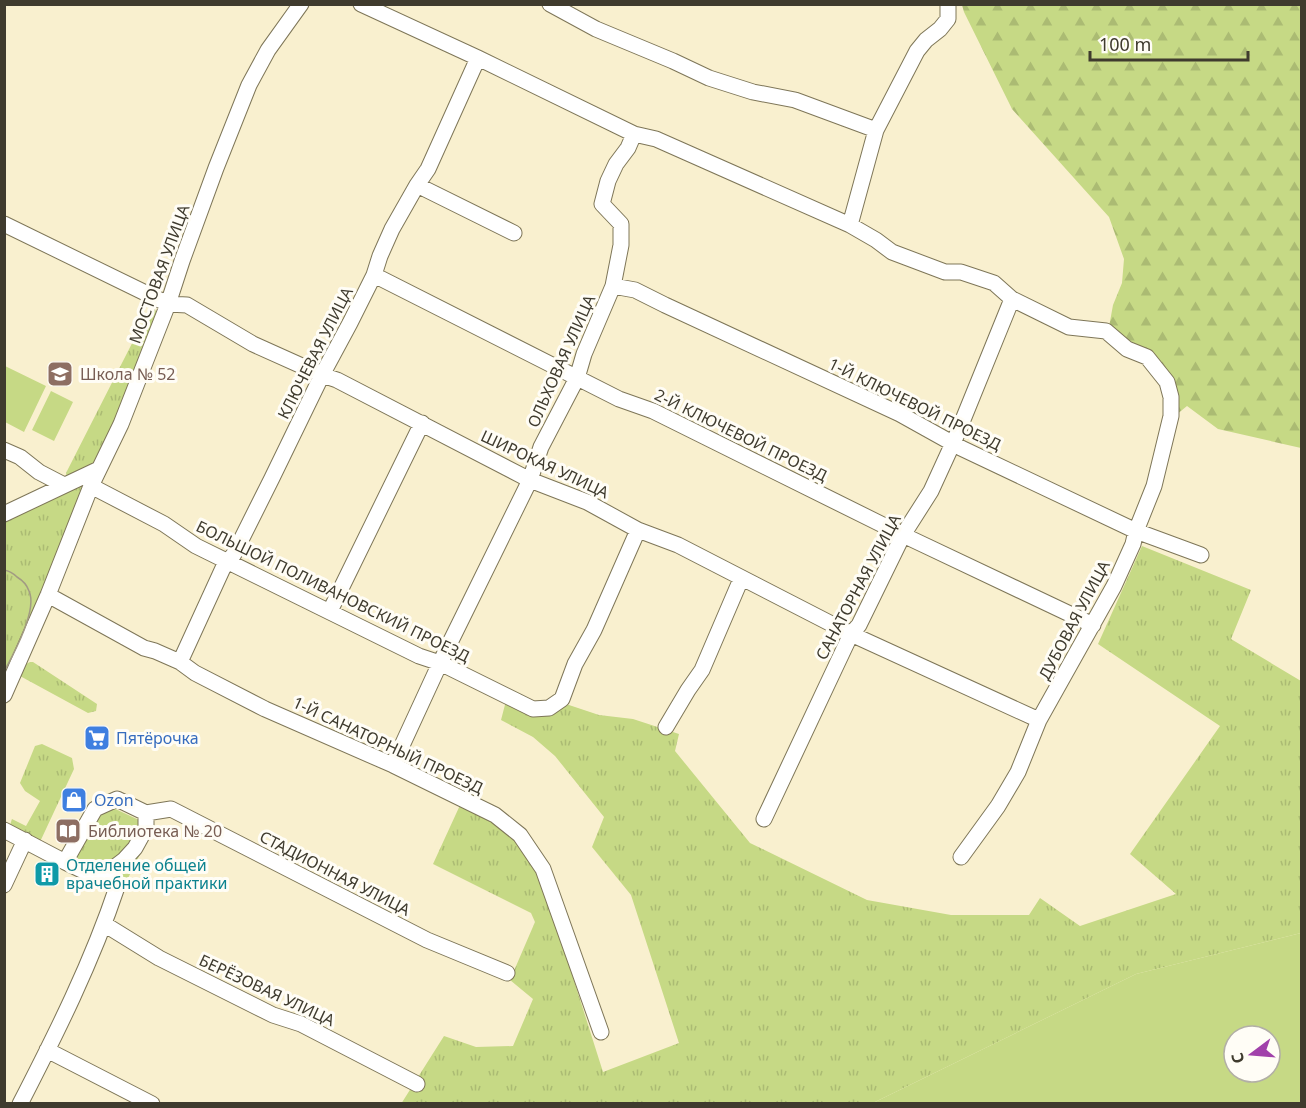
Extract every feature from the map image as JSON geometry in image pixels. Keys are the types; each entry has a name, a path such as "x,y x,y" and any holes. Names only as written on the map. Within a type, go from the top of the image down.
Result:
{"street":[{"name":"МОСТОВАЯ УЛИЦА","path":"4,695 48,595 91,486 121,424 249,85 268,50 301,4"},
{"path":"361,4 634,134 656,139 850,225 892,252 945,272 961,272 994,283 1012,299"},
{"path":"550,4 596,29 709,78 753,92 795,100 876,130"},
{"path":"850,225 876,130 917,51 948,19 948,4"},
{"name":"КЛЮЧЕВАЯ УЛИЦА","path":"180,662 223,568 234,554 374,275 392,229 428,169 478,58"},
{"name":"ОЛЬХОВАЯ УЛИЦА","path":"393,765 440,663 530,480 542,447 577,378 584,354 614,286 621,245 621,224 602,204 608,181 634,134"},
{"path":"417,185 514,233"},
{"name":"ШИРОКАЯ УЛИЦА","path":"4,224 168,304 187,305 253,344 337,380 530,480 587,502 638,530 678,546 851,634 1039,720"},
{"name":"2-Й КЛЮЧЕВОЙ ПРОЕЗД","path":"374,275 619,399 653,411 903,535 1093,625"},
{"name":"1-Й КЛЮЧЕВОЙ ПРОЕЗД","path":"614,286 635,290 900,414 961,448 1136,531 1201,555"},
{"name":"САНАТОРНАЯ УЛИЦА","path":"764,819 851,634 859,625 903,535 931,491 1012,299"},
{"name":"ДУБОВАЯ УЛИЦА","path":"961,857 998,806 1018,772 1039,720 1114,586 1133,544 1154,486 1171,416 1171,397 1167,382 1147,357 1127,349 1106,331 1069,327 1012,299"},
{"path":"330,611 422,423"},
{"path":"4,450 20,457 39,472 64,485"},
{"path":"4,514 99,469"},
{"name":"БОЛЬШОЙ ПОЛИВАНОВСКИЙ ПРОЕЗД","path":"91,486 164,524 196,546 419,656 440,663 533,709 549,708 562,699 575,664 594,630 638,530"},
{"path":"666,727 702,670 741,579"},
{"name":"1-Й САНАТОРНЫЙ ПРОЕЗД","path":"48,595 144,648 180,662 195,673 265,709 393,765 495,815 520,835 543,869 601,1032"},
{"path":"65,862 94,809 117,799 146,813 146,828 135,848 124,861 99,879"},
{"name":"СТАДИОННАЯ УЛИЦА","path":"146,813 171,809 427,940 507,974"},
{"path":"4,830 117,887 104,924 20,1104"},
{"path":"4,885 25,840"},
{"name":"БЕРЁЗОВАЯ УЛИЦА","path":"104,924 159,958 273,1015 301,1024 417,1084"},
{"path":"47,1050 152,1104"}],"green space":[{"path":"962,5 1301,5 1301,448 1218,429 1187,406 1176,415 1176,386 1144,351 1109,327 1113,305 1122,283 1124,259 1109,217 1012,109"},
{"path":"151,306 157,312 156,319 99,460 92,467 67,478 66,473"},
{"path":"5,366 46,386 24,432 5,422"},
{"path":"51,391 73,402 54,441 32,430"},
{"path":"80,486 84,489 84,494 5,680 5,521"},
{"path":"1142,546 1251,590 1231,639 1301,681 1301,933 1136,974 873,1103 401,1104 444,1036 476,1047 513,1046 533,999 510,980 535,922 531,913 433,864 461,803 518,837 538,867 603,1072 679,1043 631,895 592,847 604,817 555,756 533,737 501,720 507,697 533,710 560,702 599,715 633,719 679,734 675,751 750,843 867,900 951,915 1029,915 1040,898 1080,926 1176,894 1130,854 1220,726 1098,644"},
{"path":"30,662 97,704 96,711 88,713 20,676 26,664"},
{"path":"42,744 72,758 74,769 39,844 10,825 12,819 26,826 40,801 25,791 20,783 35,746"},
{"path":"109,806 154,827 124,886 73,862 98,810"},
{"path":"1301,933 1301,1103 873,1103 1136,974"}],"tram line":[{"path":"4,570 13,573 24,583 31,599 23,632 4,672"}],"place":[{"name":"Школа № 52","path":"60,374"},
{"name":"Пятёрочка","path":"97,738"},
{"name":"Ozon","path":"74,800"},
{"name":"Библиотека № 20","path":"68,831"},
{"name":"Отделение общей врачебной практики","path":"47,874"}]}
